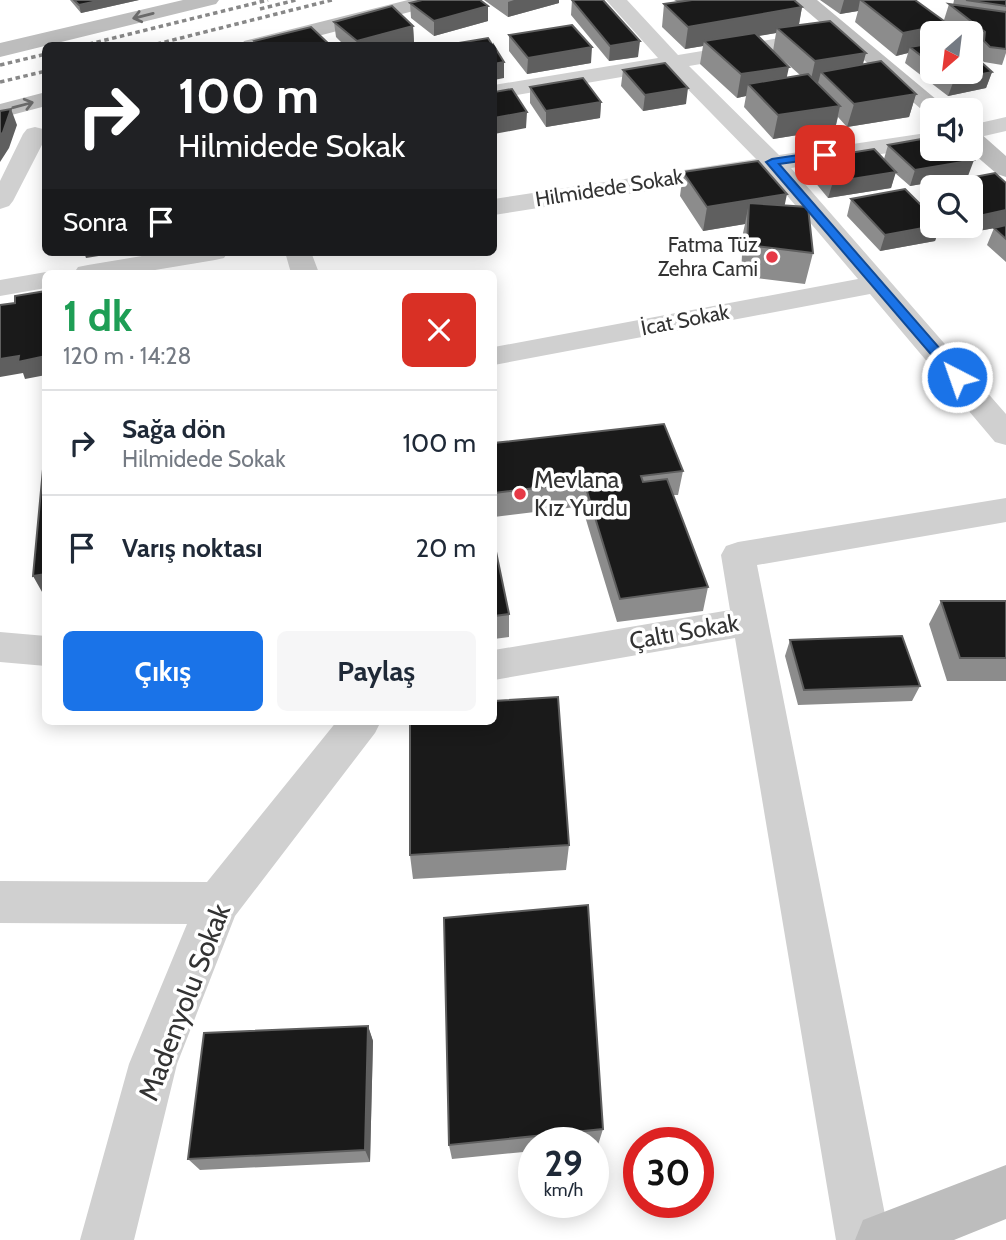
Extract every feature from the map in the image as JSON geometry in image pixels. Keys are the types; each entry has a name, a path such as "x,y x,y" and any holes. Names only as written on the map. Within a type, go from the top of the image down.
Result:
{"main road":[{"path":"0,50 209,0"},
{"path":"268,42 433,0"},
{"path":"804,0 922,98"},
{"path":"0,111 42,100"},
{"path":"983,149 1006,169"},
{"path":"883,1240 1006,1192"}],"street":[{"path":"616,0 772,162 1006,434"},
{"path":"497,92 845,34"},
{"path":"983,129 1006,124"},
{"path":"0,201 16,175 35,134"},
{"name":"Hilmidede Sokak","path":"497,207 920,141"},
{"path":"16,175 42,171"},
{"path":"106,270 191,256"},
{"path":"0,288 42,281"},
{"name":"İcat Sokak","path":"497,355 877,284"},
{"name":"Çaltı Sokak","path":"497,664 750,621 738,555 1006,510"},
{"path":"750,621 863,1240"},
{"path":"0,647 42,651"},
{"name":"Madenyolu Sokak","path":"107,1240 153,1064 218,903 358,725"},
{"path":"0,902 218,903"}],"building":[{"path":"74,0 102,0 79,5"},
{"path":"422,0 480,0 488,6 434,21 410,3"},
{"path":"572,0 603,0 640,41 610,46"},
{"path":"692,0 794,0 802,7 688,27 664,4"},
{"path":"861,0 915,0 944,21 920,21 920,30 903,33"},
{"path":"966,0 1006,0 1006,6"},
{"path":"949,4 1006,12 1006,49 990,47 984,41 984,21 971,21"},
{"path":"392,6 413,26 357,41 334,22"},
{"path":"830,21 866,53 815,61 777,28"},
{"path":"572,25 592,47 528,58 509,35"},
{"path":"311,27 327,42 255,42"},
{"path":"755,33 789,67 741,74 704,41"},
{"path":"488,38 490,42 464,42"},
{"path":"920,45 920,55 910,47"},
{"path":"497,51 504,62 497,63"},
{"path":"881,61 916,94 854,104 821,72"},
{"path":"665,63 688,88 645,95 623,70"},
{"path":"984,65 992,72 984,74"},
{"path":"808,74 840,106 778,115 748,84"},
{"path":"583,78 601,102 546,111 530,87"},
{"path":"512,89 527,112 497,117 497,92"},
{"path":"11,109 3,132 0,136 0,111"},
{"path":"920,139 920,161 968,161 915,170 888,145"},
{"path":"874,149 896,172 833,182 812,159"},
{"path":"758,161 787,194 707,207 683,172"},
{"path":"995,173 1006,183 1006,210 983,215 983,175"},
{"path":"905,189 920,204 920,229 885,235 851,199"},
{"path":"749,203 808,207 813,253 747,245"},
{"path":"1006,225 1006,239 994,228"},
{"path":"42,292 42,357 18,362 19,356 0,359 0,305 15,303 15,296"},
{"path":"664,424 683,471 641,476 643,482 667,479 708,587 620,599 586,488 622,484 620,478 497,493 497,443"},
{"path":"42,480 42,575 33,576"},
{"path":"497,556 509,614 497,616"},
{"path":"941,601 1006,601 1006,658 960,658"},
{"path":"902,636 920,686 804,690 790,640"},
{"path":"558,697 569,845 410,855 410,725 497,725 497,701"},
{"path":"588,905 603,1127 518,1127 518,1138 449,1145 444,918"},
{"path":"368,1026 365,1150 188,1159 204,1033"}],"railway":[{"path":"97,42 268,0"},
{"path":"260,9 296,0"},
{"path":"165,42 332,0"},
{"path":"0,65 42,55"},
{"path":"0,82 42,72"}],"place":[{"name":"Fatma Tüz Zehra Cami","path":"772,257"},
{"name":"Mevlana Kız Yurdu","path":"520,494"}],"route":[{"path":"825,155 772,162 957,377"}]}
